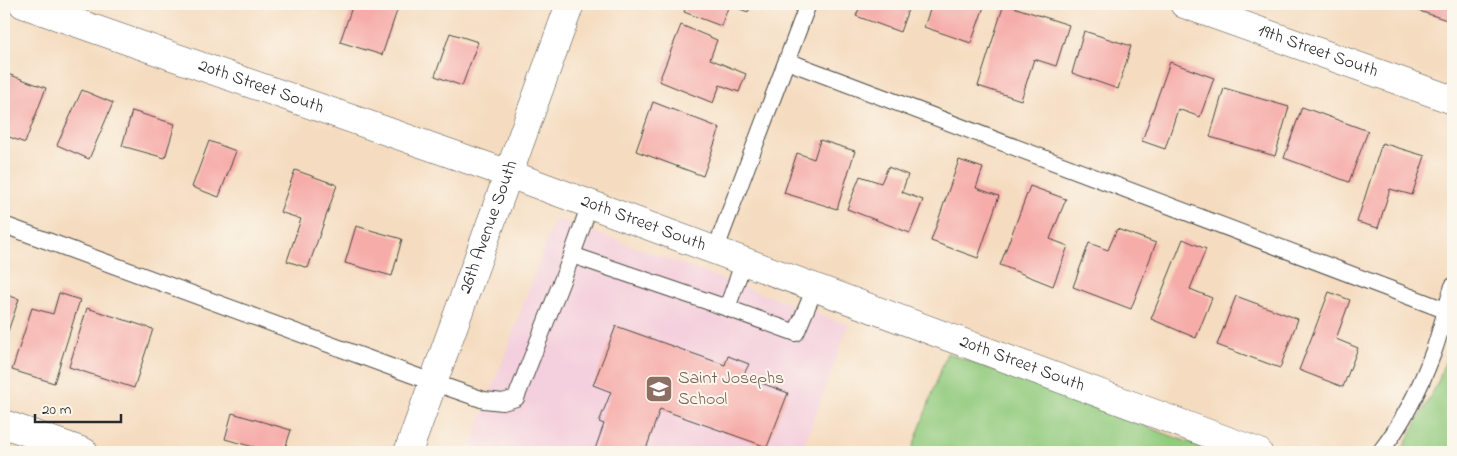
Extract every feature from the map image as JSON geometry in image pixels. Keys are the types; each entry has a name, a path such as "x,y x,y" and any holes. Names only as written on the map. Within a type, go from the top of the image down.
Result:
{"street":[{"name":"20th Street South","path":"24,4 509,174 1258,452"},
{"name":"26th Avenue South","path":"408,452 570,4"},
{"name":"19th Street South","path":"1184,4 1453,100"},
{"path":"4,424 84,452"}],"lane":[{"path":"715,251 808,4"},
{"path":"786,61 1445,310"},
{"path":"4,225 432,382 484,400 503,402 516,398 590,204"},
{"path":"572,255 796,333 815,288"},
{"path":"727,308 744,262"},
{"path":"1380,452 1394,433 1414,396 1433,352 1453,286"}],"shaded area":[{"name":"Saint Josephs School","path":"555,218 848,325 802,452 469,452"}],"green space":[{"path":"1453,339 1453,452 1401,452 1438,382"},
{"path":"947,353 1215,452 911,452"}],"building":[{"path":"353,4 384,4 398,8 382,55 340,42"},
{"path":"687,4 751,4 748,12 729,5 721,26 684,12"},
{"path":"861,4 910,4 900,32 856,16"},
{"path":"932,4 985,4 971,43 924,27"},
{"path":"1004,4 1069,25 1056,66 1034,59 1021,100 978,86"},
{"path":"1398,4 1453,4 1453,22"},
{"path":"681,25 717,40 710,59 746,74 739,92 720,85 713,103 659,81"},
{"path":"1084,31 1131,46 1118,89 1072,73"},
{"path":"450,33 478,42 462,86 435,76"},
{"path":"1170,62 1214,78 1200,117 1178,109 1165,149 1142,141"},
{"path":"5,73 46,88 25,143 4,135"},
{"path":"1224,88 1289,107 1275,156 1210,137"},
{"path":"82,90 113,103 89,159 57,145"},
{"path":"653,102 720,128 703,176 636,151"},
{"path":"1302,107 1368,131 1349,182 1284,158"},
{"path":"132,111 175,124 165,158 122,146"},
{"path":"820,140 855,151 837,209 784,193 797,153 814,159"},
{"path":"209,141 236,151 219,197 192,187"},
{"path":"1382,143 1425,156 1412,195 1390,189 1378,228 1357,222"},
{"path":"959,160 983,168 976,188 999,196 978,258 931,241"},
{"path":"888,167 908,175 902,192 923,200 910,233 847,209 860,176 881,183"},
{"path":"295,170 337,185 308,268 287,261 301,219 280,212"},
{"path":"1030,186 1066,199 1050,239 1068,246 1053,286 1000,265"},
{"path":"356,226 402,239 392,276 345,263"},
{"path":"1117,229 1156,243 1131,309 1073,287 1089,243 1108,250"},
{"path":"1183,239 1206,249 1190,289 1212,298 1196,338 1151,319"},
{"path":"1329,292 1350,300 1336,339 1358,348 1343,387 1299,370"},
{"path":"59,293 80,300 54,383 12,370 32,308 53,314"},
{"path":"4,294 19,299 4,343"},
{"path":"1236,296 1298,319 1280,368 1217,345"},
{"path":"87,308 153,329 134,388 69,367"},
{"path":"616,326 725,365 728,356 749,364 743,376 788,393 767,447 660,409 645,452 594,452 604,424 599,422 611,392 593,385"},
{"path":"232,413 291,430 284,452 271,452 225,439"}],"place":[{"name":"Saint Josephs School","path":"659,389"}]}
